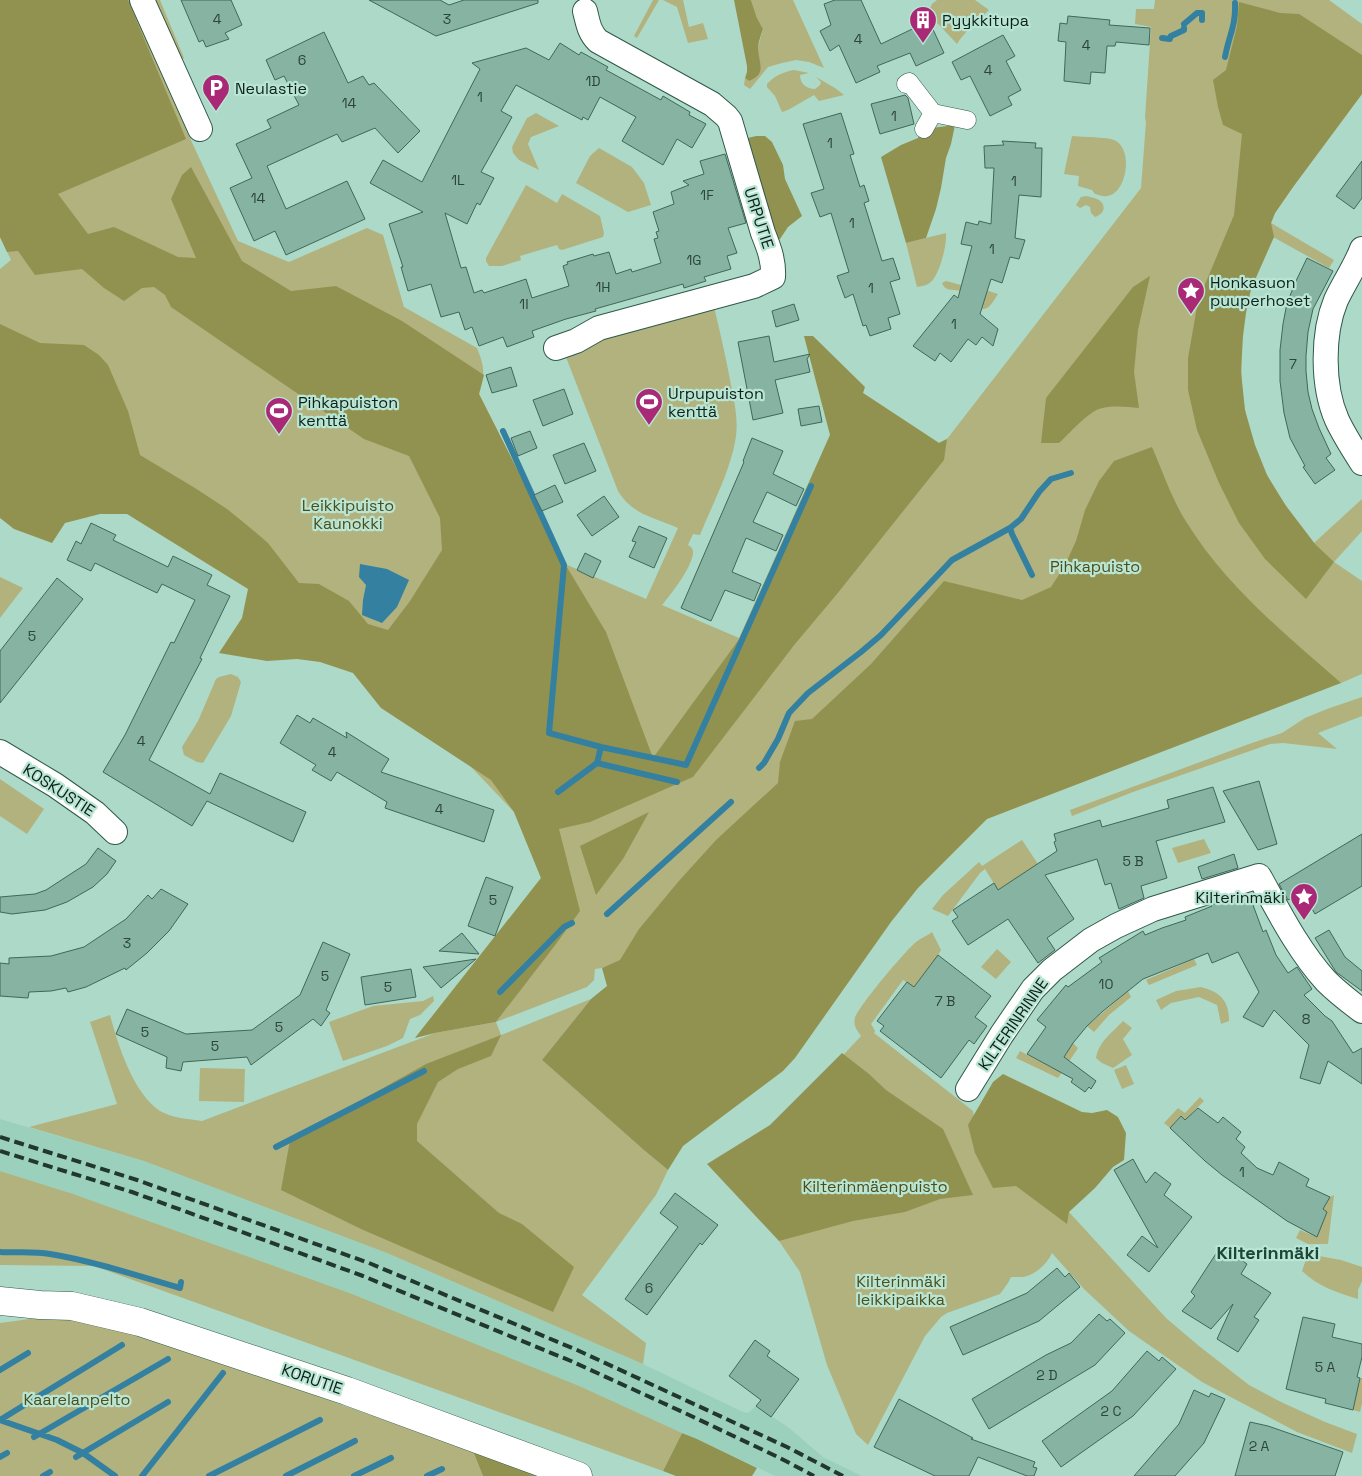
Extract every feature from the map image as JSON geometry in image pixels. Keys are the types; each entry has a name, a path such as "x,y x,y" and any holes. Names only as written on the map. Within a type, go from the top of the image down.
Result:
{"street":[{"path":"142,0 200,129"},
{"name":"URPUTIE","path":"556,348 576,341 599,328 754,286 773,277 774,265 730,122 726,116 712,104 598,41 592,36 580,8"},
{"path":"908,82 933,113 967,120"},
{"path":"924,128 933,113"},
{"path":"1362,249 1336,301 1331,316 1327,335 1326,365 1337,419 1348,442 1362,463"},
{"name":"KOSKUSTIE","path":"0,752 55,785 96,813 115,832"},
{"name":"KILTERINRINNE","path":"968,1089 1033,989 1052,970 1092,940 1153,908 1259,876 1292,937 1326,981 1362,1012"},
{"name":"KORUTIE","path":"0,1301 72,1306 140,1322 347,1391 578,1476"},
{"name":"KORUTIE","path":"0,1310 40,1305"}],"shaded area":[{"path":"0,1119 144,1161 387,1253 643,1364 743,1412 748,1413 756,1406 788,1427 823,1457 862,1476 775,1476 697,1439 137,1217 0,1171"}],"green space":[{"name":"Pihkapuisto","path":"0,0 134,0 188,134 238,241 289,262 367,228 383,235 404,307 477,348 482,361 483,371 479,394 565,564 646,599 678,528 637,510 618,491 564,352 592,336 713,303 735,406 737,428 735,442 724,478 700,535 693,534 688,545 693,551 690,564 662,605 739,638 830,435 863,393 939,443 947,439 1141,188 1151,27 1135,24 1136,9 1154,9 1155,0 1329,0 1362,24 1362,94 1293,187 1275,213 1271,223 1334,260 1329,268 1273,237 1247,302 1241,365 1245,410 1263,467 1277,493 1314,543 1362,499 1362,531 1334,562 1362,581 1362,674 602,968 595,969 594,980 587,987 496,1022 512,1001 415,1038 541,878 514,812 353,643 0,431 0,269 11,260 0,237"},
{"path":"0,0 128,0 186,139 58,194 88,234 114,227 178,257 196,258 171,199 182,175 191,167 242,261 291,291 336,286 402,321 484,375 479,394 565,564 606,632 653,758 740,638 830,435 804,336 813,336 865,387 863,393 939,443 947,439 944,460 795,644 693,777 590,822 559,829 580,911 496,1022 415,1038 541,878 514,812 491,780 381,708 353,673 320,662 297,659 267,661 219,653 242,618 248,589 127,514 100,514 65,523 52,543 14,529 0,518 0,324 40,343 84,345 99,355 108,365 128,411 140,455 227,509 268,543 299,583 319,584 349,601 368,624 388,630 410,601 442,550 440,518 409,456 364,439 171,307 165,295 154,287 142,288 124,301 104,288 82,269 35,275 18,251 7,252 0,237"},
{"path":"151,0 160,0 184,58 176,62"},
{"path":"653,0 659,0 637,38 634,36"},
{"path":"663,0 683,0 689,27 703,23 708,39 688,43 677,7"},
{"path":"734,0 751,0 763,29 758,47 760,72 749,81 745,78 747,66"},
{"path":"751,0 793,0 824,68 809,62 796,60 768,67 750,89 744,85 745,78 749,81 763,29"},
{"path":"937,0 975,0 989,10 967,31 957,44 928,13 932,4"},
{"path":"1239,2 1280,13 1299,14 1362,55 1362,94 1275,213 1271,223 1274,237 1251,289 1243,336 1241,372 1245,410 1255,445 1267,475 1286,506 1315,544 1334,562 1306,599 1265,559 1239,523 1219,483 1197,430 1188,390 1188,358 1198,301 1234,215 1242,134 1223,125 1213,80 1226,70 1237,26"},
{"path":"794,70 809,73 800,75 801,81 809,88 815,89 820,85 821,82 816,77 844,95 819,101 814,95 782,112 767,84 779,75"},
{"path":"536,113 559,126 531,137 528,144 539,170 519,160 513,153 512,147 527,118"},
{"path":"955,125 936,209 926,238 906,243 881,157 901,145 918,138 924,129"},
{"path":"765,136 772,142 783,165 785,179 802,216 788,227 780,239 775,240 747,146 748,138"},
{"path":"1072,136 1111,139 1120,145 1124,152 1126,170 1119,188 1114,193 1106,196 1095,194 1092,190 1078,186 1079,176 1064,174"},
{"path":"599,148 632,167 644,183 651,205 628,212 576,183 590,156"},
{"path":"526,185 557,203 562,194 600,216 604,233 603,237 562,250 557,245 520,256 521,260 502,266 489,266 486,258"},
{"path":"1086,196 1101,202 1104,207 1101,214 1095,217 1091,213 1090,207 1086,205 1080,208 1076,205 1081,197"},
{"path":"946,233 942,258 935,277 929,283 917,287 906,243"},
{"path":"1150,276 1138,330 1134,372 1139,408 1114,407 1099,409 1083,420 1059,443 1041,443 1046,398 1133,287"},
{"path":"946,281 961,285 964,283 998,294 989,307 981,309 963,292 946,288 942,283"},
{"path":"1152,447 1172,495 1187,523 1220,568 1258,609 1341,683 987,819 918,888 891,922 795,1058 783,1071 683,1146 668,1170 542,1060 591,999 607,986 602,968 620,960 639,929 678,882 716,840 778,783 780,762 795,721 812,719 871,664 944,581 1022,600 1051,587 1064,567 1076,541 1085,510 1099,481 1114,461"},
{"path":"0,577 23,588 0,618"},
{"path":"231,674 238,677 241,682 231,716 203,763 197,762 184,755 182,747 198,721 216,679"},
{"path":"1362,697 1362,716 1318,733 1337,749 1283,743 1270,744 1133,792 1072,816 1070,810 1282,733 1305,718"},
{"path":"0,779 44,809 27,834 0,816"},
{"path":"649,812 623,859 596,895 580,846"},
{"path":"1204,839 1211,853 1178,863 1172,848"},
{"path":"1022,840 1038,864 998,890 985,869 948,916 932,909 943,895 979,862 982,866"},
{"name":"Kilterinmäenpuisto","path":"932,932 941,950 914,987 903,980 871,1024 875,1031 874,1033 973,1111 977,1137 1069,1212 1166,1318 1249,1385 1325,1422 1357,1434 1352,1453 1297,1432 1202,1382 1129,1331 1084,1289 1052,1253 1044,1265 1033,1274 1024,1277 1011,1277 1000,1294 947,1313 941,1317 925,1336 868,1445 856,1434 827,1365 800,1272 779,1241 765,1139 861,1036 856,1028 855,1018 864,1003 910,947"},
{"path":"997,949 1011,962 996,979 981,967"},
{"path":"1194,959 1197,965 1149,985 1146,980"},
{"path":"1201,987 1213,991 1222,998 1229,1014 1229,1021 1221,1024 1217,1005 1199,997 1171,1003 1161,1010 1156,1000 1176,991"},
{"path":"1128,991 1131,997 1109,1015 1094,1032 1087,1026"},
{"path":"433,996 434,1001 420,1015 410,1019 403,1038 387,1046 343,1061 329,1022 373,1006 423,1001"},
{"path":"591,999 542,1060 668,1170 656,1195 582,1295 646,1343 643,1364 387,1253 144,1161 29,1127 117,1104 90,1022 110,1015 128,1068 134,1081 150,1103 160,1111 170,1115 202,1121 435,1033 496,1022 501,1035"},
{"path":"1123,1021 1132,1028 1123,1039 1132,1055 1113,1068 1096,1058 1103,1042"},
{"path":"501,1035 491,1056 458,1069 438,1082 417,1124 417,1141 499,1213 522,1224 574,1267 553,1312 361,1229 281,1190 290,1140 426,1064"},
{"path":"1073,1043 1078,1048 1058,1078 1016,1058 1020,1051 1056,1070"},
{"path":"842,1053 886,1090 943,1129 973,1195 940,1199 905,1212 853,1221 779,1241 707,1164 770,1125"},
{"path":"1126,1065 1134,1084 1122,1089 1114,1070"},
{"path":"200,1068 245,1069 244,1102 199,1101"},
{"path":"1003,1074 1082,1112 1092,1113 1107,1110 1118,1117 1126,1133 1124,1160 1113,1167 1095,1188 1069,1212 1067,1224 1016,1186 993,1188 975,1153 968,1125 993,1082"},
{"path":"1200,1097 1204,1101 1185,1120 1180,1116 1170,1128 1164,1123 1178,1108 1185,1113"},
{"path":"0,1171 73,1194 352,1294 579,1386 682,1433 663,1471 94,1266 0,1265"},
{"path":"1334,1195 1328,1244 1308,1244 1296,1238 1300,1230 1317,1237 1327,1212 1323,1209 1330,1197"},
{"path":"1308,1254 1341,1260 1362,1267 1362,1281 1358,1290 1358,1299 1321,1285 1308,1277 1302,1271"},
{"name":"Kaarelanpelto","path":"37,1318 71,1319 137,1333 473,1451 483,1476 0,1476 0,1323"},
{"path":"1360,1378 1362,1378 1362,1403 1360,1412 1353,1410"},
{"path":"682,1433 757,1468 752,1476 676,1476 663,1471"},
{"path":"473,1451 542,1476 483,1476"}],"water":[{"path":"360,564 387,569 409,580 397,607 382,623 362,615 366,585 359,577"}],"building":[{"path":"181,0 231,0 242,25 225,33 229,39 206,47 203,40 199,42"},
{"path":"369,0 440,0 449,5 464,0 538,0 538,3 436,36"},
{"path":"835,0 861,0 881,44 929,21 944,53 916,66 910,53 877,66 880,72 856,83 839,45 830,51 820,31 831,25 824,4"},
{"path":"1068,16 1110,20 1109,25 1150,28 1149,45 1116,42 1115,46 1107,46 1105,73 1091,72 1090,84 1064,81 1066,42 1058,41 1060,23 1067,24"},
{"path":"324,32 348,83 363,76 369,85 374,83 420,131 398,153 375,128 342,142 337,134 267,166 286,209 347,181 365,219 286,255 275,231 254,241 230,188 252,178 236,144 271,128 267,120 299,105 284,76 275,80 266,60"},
{"path":"1003,35 1015,56 1006,61 1021,90 1008,97 1012,105 990,116 970,76 961,80 952,62"},
{"path":"560,43 579,55 581,52 608,67 606,70 661,100 663,96 690,112 689,115 706,124 692,148 677,139 663,165 622,141 636,117 600,97 588,120 583,117 582,120 516,85 501,111 512,117 481,172 494,178 480,205 477,203 467,224 445,213 461,268 466,267 474,293 482,290 484,293 526,279 532,298 569,286 563,266 568,264 567,262 593,254 594,256 609,252 616,274 631,269 632,272 661,263 654,239 658,238 656,232 659,231 653,212 674,204 671,192 689,185 683,181 704,174 700,161 725,154 746,223 728,228 737,253 727,256 731,269 704,277 706,281 684,288 683,284 595,309 596,311 532,331 534,337 507,347 503,337 479,346 472,327 465,330 459,312 441,317 431,284 408,291 401,267 403,267 389,224 423,212 370,183 383,160 422,182 480,69 472,63 526,48 549,60"},
{"path":"905,95 908,98 914,124 880,134 871,104"},
{"path":"841,113 854,154 850,155 860,187 864,185 869,201 864,203 882,261 893,258 900,279 890,282 900,314 888,318 891,329 870,336 866,325 863,326 853,294 845,298 837,276 849,272 831,213 820,217 811,193 824,189 803,124"},
{"path":"1002,141 1036,143 1035,148 1042,148 1041,197 1019,195 1015,238 1025,240 1019,259 1010,257 1002,283 991,279 980,314 998,329 993,346 982,337 976,345 968,339 951,362 940,353 935,361 913,346 954,295 958,298 972,246 961,244 966,222 978,225 979,221 991,224 994,168 985,168 984,146 1004,145"},
{"path":"1362,161 1362,198 1354,209 1336,196"},
{"path":"1307,258 1333,271 1313,309 1308,332 1306,371 1308,392 1319,428 1331,454 1326,458 1335,470 1315,484 1303,467 1305,466 1290,438 1284,413 1280,381 1280,350 1287,303"},
{"path":"794,304 799,320 776,327 772,311"},
{"path":"769,336 774,362 810,354 807,359 810,372 775,380 783,413 753,420 738,342"},
{"path":"511,367 517,386 492,393 486,375"},
{"path":"564,389 573,414 543,426 533,400"},
{"path":"819,406 822,422 801,426 798,409"},
{"path":"530,431 537,448 518,456 511,438"},
{"path":"752,438 783,451 773,474 804,489 796,506 767,492 753,522 783,535 776,551 746,538 732,572 761,584 754,601 725,590 711,621 681,608 744,462"},
{"path":"584,443 596,471 565,484 553,455"},
{"path":"555,485 563,502 542,511 534,495"},
{"path":"604,496 619,517 592,536 577,515"},
{"path":"91,523 116,535 113,540 168,567 173,556 212,575 207,585 230,596 200,658 202,659 149,760 210,794 220,773 306,812 293,842 207,801 192,826 103,772 125,735 171,642 174,643 195,600 162,584 157,593 95,563 91,571 67,560 76,541 81,544"},
{"path":"639,526 667,538 654,568 629,557 636,542 632,541"},
{"path":"585,553 601,561 593,578 577,570"},
{"path":"57,578 83,599 0,703 0,651"},
{"path":"297,715 310,723 313,718 347,738 346,732 389,759 381,772 494,810 484,842 385,808 387,802 337,772 331,781 312,770 316,765 280,743"},
{"path":"1259,781 1277,844 1258,850 1223,791"},
{"path":"1213,787 1225,822 1156,841 1167,878 1141,886 1144,898 1119,909 1111,883 1105,885 1097,859 1045,875 1074,919 1047,938 1055,950 1038,963 1008,919 968,945 952,921 958,917 953,910 994,883 998,890 1057,851 1054,834 1100,820 1102,827 1169,808 1167,800"},
{"path":"1362,834 1362,886 1315,914 1302,892 1288,900 1279,884"},
{"path":"98,848 116,861 107,874 93,887 67,902 45,910 12,914 0,912 0,897 35,894 46,890 86,864"},
{"path":"1234,854 1238,868 1202,879 1198,867"},
{"path":"486,877 513,887 495,936 468,926"},
{"path":"161,889 188,904 169,931 147,953 126,970 125,968 86,987 68,992 66,988 29,992 28,998 0,996 0,963 9,964 9,958 51,956 84,947 126,919 148,895 152,899"},
{"path":"1245,895 1246,898 1250,897 1263,932 1266,930 1276,955 1288,973 1297,967 1312,989 1304,995 1332,1021 1353,1053 1362,1048 1362,1084 1328,1061 1320,1084 1300,1078 1309,1045 1274,1010 1263,1027 1243,1017 1259,992 1238,952 1212,963 1208,953 1143,979 1103,1011 1087,1026 1064,1057 1096,1081 1091,1089 1089,1087 1085,1092 1071,1082 1073,1079 1027,1054 1046,1027 1037,1020 1066,985 1068,987 1102,962 1099,958 1143,931 1145,935 1186,920 1185,917 1211,905"},
{"path":"1329,930 1345,957 1362,971 1362,991 1336,972 1315,938"},
{"path":"462,933 479,954 439,951"},
{"path":"323,942 350,954 326,1010 330,1013 321,1026 313,1019 251,1065 247,1057 183,1062 181,1071 166,1068 167,1057 116,1034 127,1009 186,1034 252,1030 300,995"},
{"path":"938,955 991,996 975,1017 987,1026 974,1044 969,1040 941,1078 880,1031 884,1026 877,1021 907,982 914,987"},
{"path":"476,959 441,988 423,967"},
{"path":"411,969 416,997 365,1005 361,977"},
{"path":"1198,1108 1218,1123 1223,1117 1241,1132 1236,1139 1245,1147 1241,1153 1257,1168 1273,1175 1279,1162 1309,1179 1306,1186 1330,1197 1323,1209 1327,1212 1317,1237 1287,1221 1222,1175 1170,1128 1181,1116 1185,1120"},
{"path":"1133,1159 1146,1183 1155,1172 1171,1184 1164,1195 1192,1217 1149,1272 1127,1255 1142,1236 1158,1248 1114,1170"},
{"path":"675,1193 718,1225 702,1245 700,1243 647,1315 625,1299 678,1227 660,1213"},
{"path":"1221,1246 1247,1264 1241,1274 1271,1293 1254,1317 1259,1320 1238,1352 1217,1339 1233,1304 1211,1329 1182,1311 1195,1296 1191,1292"},
{"path":"1057,1268 1065,1277 1069,1273 1080,1287 1039,1321 963,1355 950,1327 1027,1293"},
{"path":"1099,1314 1107,1321 1110,1319 1125,1333 1095,1365 989,1429 972,1399 1046,1355 1071,1343"},
{"path":"1303,1317 1335,1324 1332,1337 1362,1344 1362,1357 1357,1377 1360,1378 1353,1410 1325,1403 1326,1399 1286,1389"},
{"path":"755,1340 770,1351 767,1356 799,1379 771,1417 756,1406 761,1400 729,1376"},
{"path":"1147,1351 1159,1361 1162,1357 1176,1369 1133,1416 1061,1467 1042,1441 1112,1391"},
{"path":"1194,1390 1209,1397 1211,1393 1225,1399 1204,1443 1175,1476 1134,1476 1179,1424"},
{"path":"899,1399 973,1438 971,1439 1035,1462 1033,1467 1037,1468 1034,1476 1027,1476 978,1457 969,1476 935,1476 874,1447"},
{"path":"1250,1422 1268,1426 1343,1452 1335,1476 1235,1476"}],"waterway":[{"path":"1225,57 1233,24 1235,3"},
{"path":"1184,24 1197,13 1202,13 1202,20"},
{"path":"1171,36 1184,30 1184,28"},
{"path":"1162,38 1170,39"},
{"path":"503,431 564,565 549,733 601,747"},
{"path":"759,768 778,739 789,713 808,693 881,635 952,560 1010,528 1021,519 1039,492 1051,479 1071,473"},
{"path":"558,792 597,763 601,747 686,765 811,486"},
{"path":"1010,528 1032,575"},
{"path":"597,763 677,782"},
{"path":"607,914 731,802"},
{"path":"500,992 564,927 572,923"},
{"path":"276,1147 424,1071"},
{"path":"0,1252 50,1254 99,1265 180,1288 181,1282"},
{"path":"0,1420 122,1345"},
{"path":"0,1370 28,1353"},
{"path":"34,1437 168,1359"},
{"path":"142,1476 223,1373"},
{"path":"76,1457 168,1402"},
{"path":"0,1420 57,1440 83,1453 115,1476"},
{"path":"209,1476 320,1420"},
{"path":"286,1476 355,1441"},
{"path":"0,1457 7,1453"},
{"path":"354,1476 391,1458"},
{"path":"427,1476 442,1469"},
{"path":"43,1476 50,1472"}],"railway":[{"path":"0,1137 137,1180 369,1263 577,1350 787,1447 843,1476"},
{"path":"0,1151 132,1192 363,1276 571,1361 780,1458 814,1476"}],"place":[{"name":"Pyykkitupa","path":"923,44"},
{"name":"Neulastie","path":"216,112"},
{"name":"Honkasuon puuperhoset","path":"1191,315"},
{"name":"Urpupuiston kenttä","path":"649,426"},
{"name":"Pihkapuiston kenttä","path":"279,435"},
{"name":"Kilterinmäki","path":"1304,921"}],"district":[{"name":"Kilterinmäki","path":"1268,1252"}],"park label":[{"name":"Leikkipuisto Kaunokki","path":"348,514"},
{"name":"Kilterinmäki leikkipaikka","path":"901,1290"}]}
